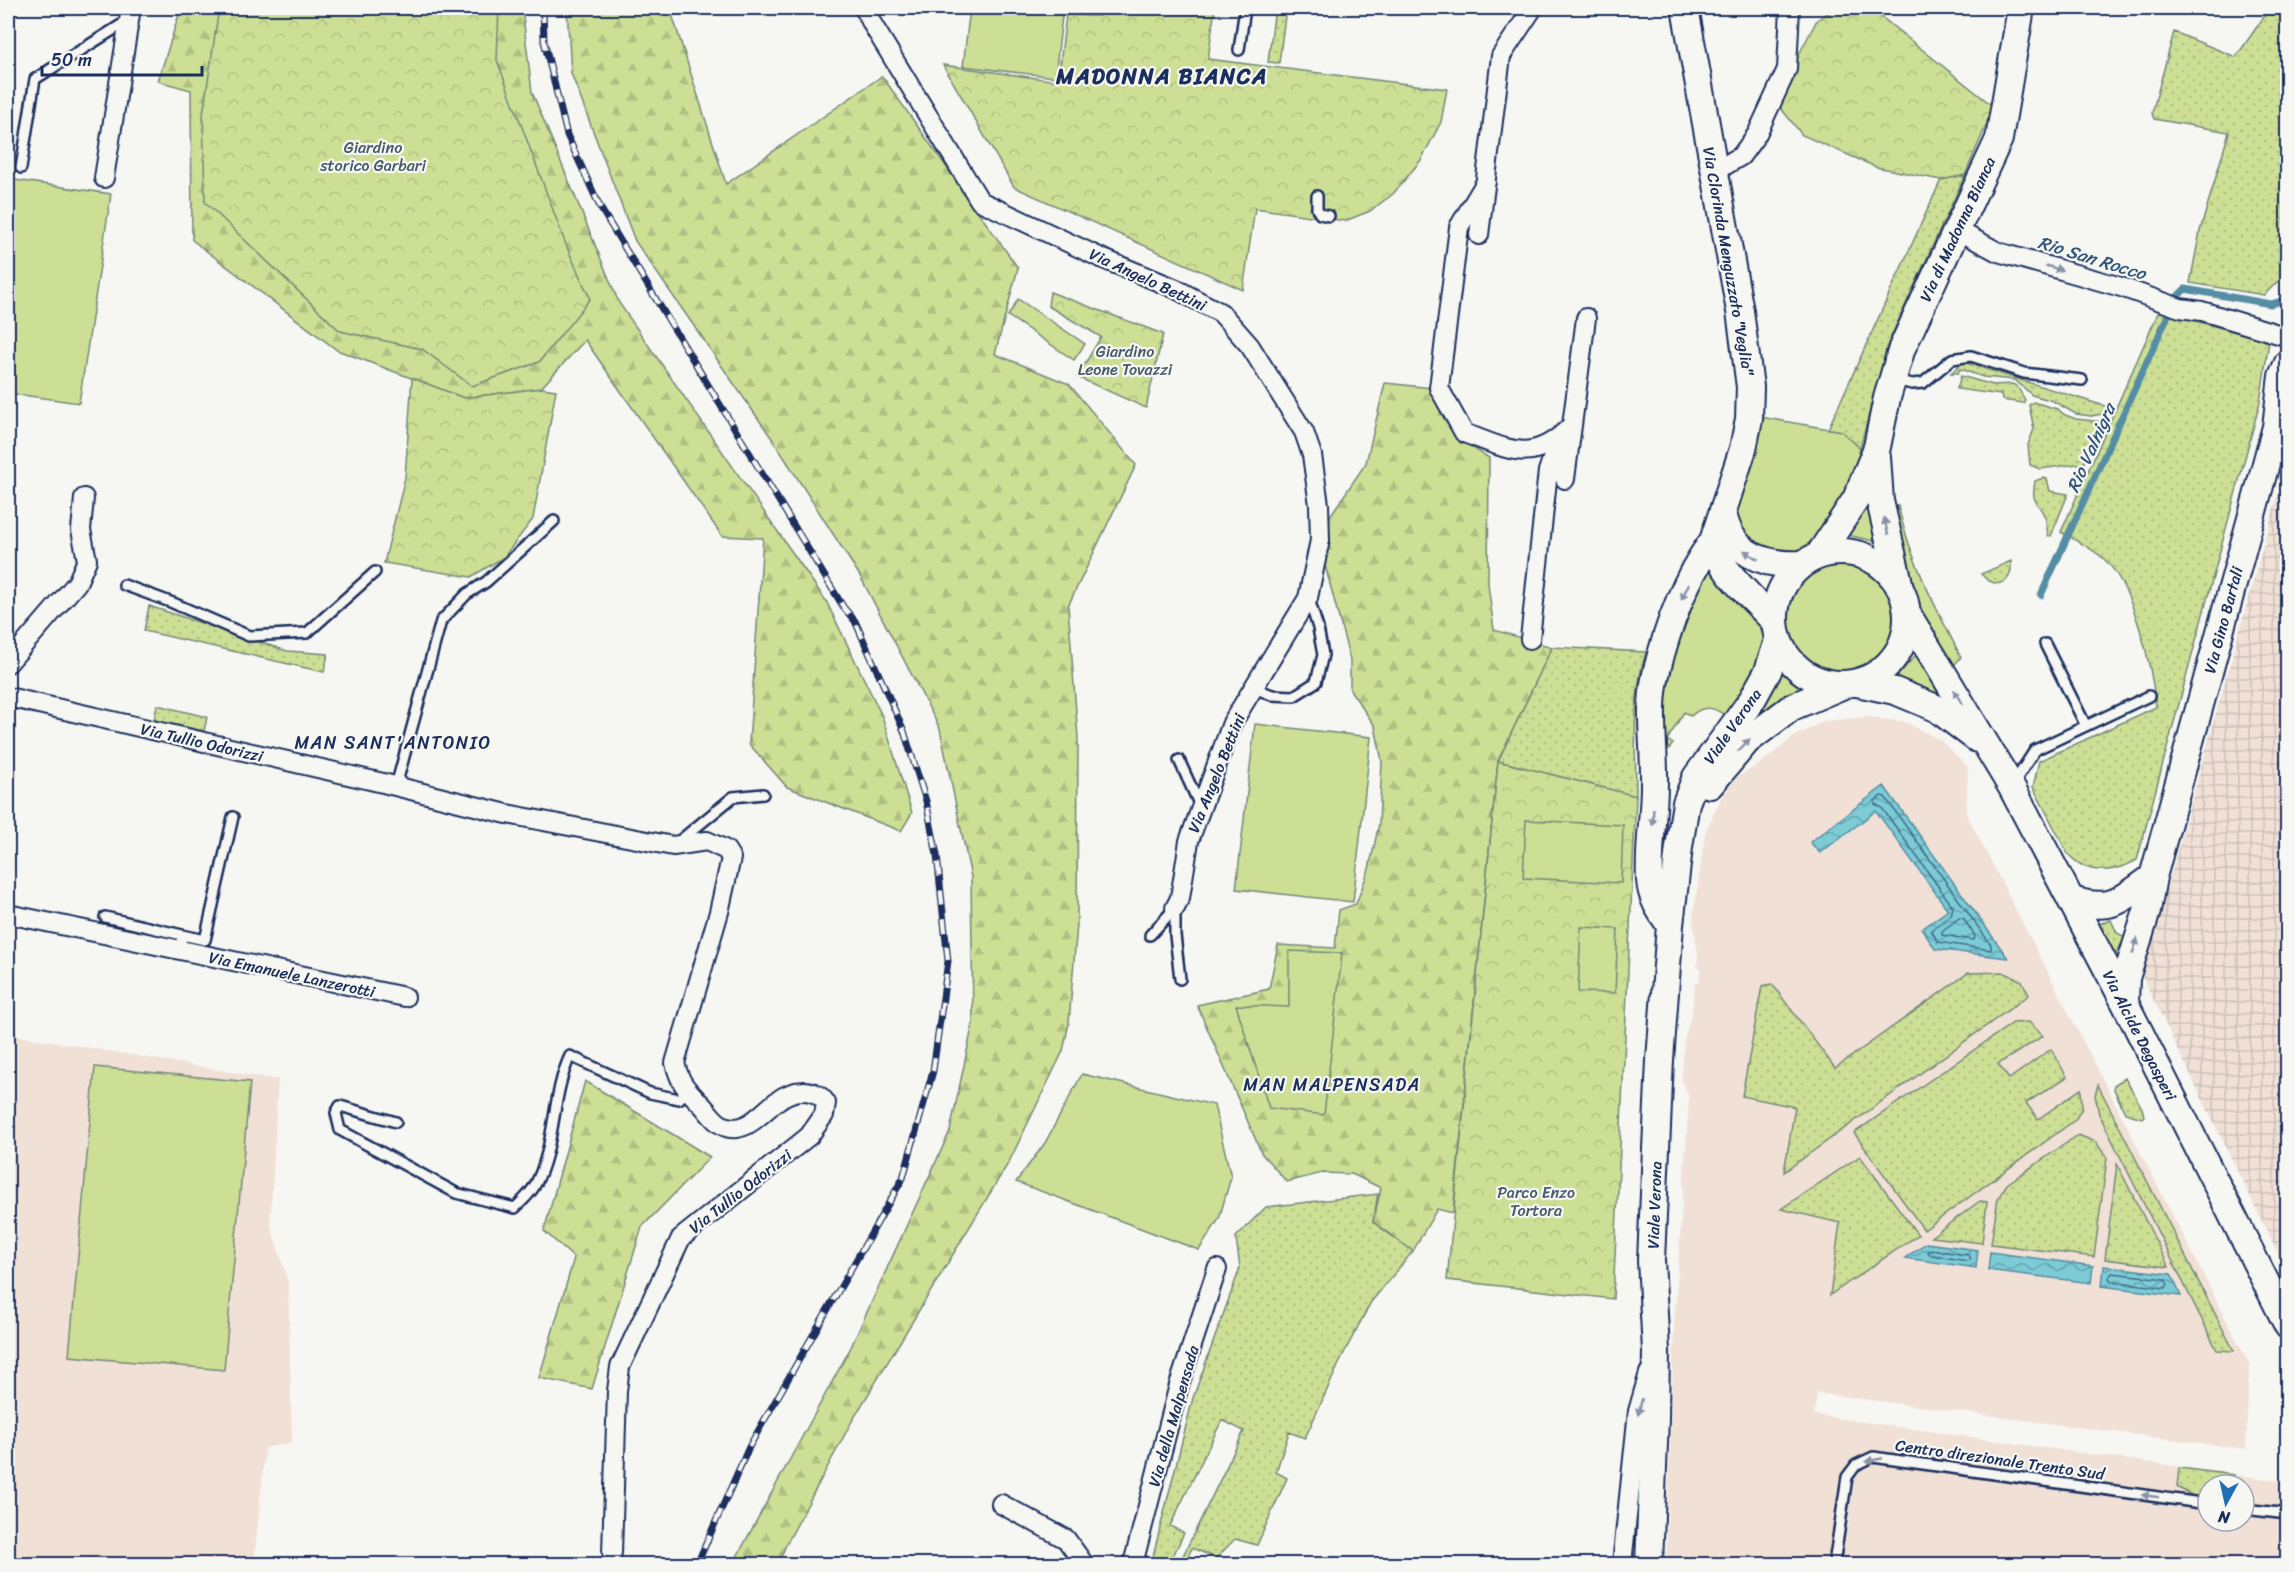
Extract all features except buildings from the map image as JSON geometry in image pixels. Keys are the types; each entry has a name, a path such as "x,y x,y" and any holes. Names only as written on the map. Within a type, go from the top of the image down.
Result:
{"main road":[{"name":"Via Clorinda Menguzzato \"Veglia\"","path":"1670,925 1655,904 1650,880 1654,784 1653,708 1656,672 1673,618 1702,555 1713,542 1723,513 1743,449 1749,419 1750,387 1740,311 1685,8"},
{"name":"Via di Madonna Bianca","path":"1810,559 1856,499 1877,447 1892,380 1902,348 1999,139 2021,8"},
{"name":"Via Gino Bartali","path":"2125,1003 2126,978 2147,911 2153,877 2276,427 2282,376 2288,363"},
{"name":"Via di Madonna Bianca","path":"1877,447 1880,501 1899,584"},
{"path":"1713,542 1715,553 1722,564 1776,631 1788,659 1804,673 1824,682 1851,684 1874,676 1900,651 1906,633 1908,615 1905,599 1899,584 1888,570 1874,559 1856,553 1836,552 1782,565 1760,560 1741,548 1726,527 1723,513"},
{"path":"1776,631 1776,604 1781,589 1790,575 1810,559"},
{"name":"Via Alcide Degasperi","path":"1908,615 2012,786 2125,1003 2288,1326"},
{"name":"Viale Verona","path":"1649,1564 1656,1351 1651,1260 1660,1060 1670,925 1679,847 1686,803 1696,777 1752,700 1768,671 1776,631"},
{"name":"Viale Verona","path":"1679,847 1696,808 1712,781 1746,741 1792,707 1851,684"},
{"name":"Via Alcide Degasperi","path":"1851,684 1895,691 1936,708 1988,747"},
{"path":"2071,900 2089,905 2109,905 2116,903 2153,877"}],"street":[{"name":"Via Angelo Bettini","path":"864,8 980,201 1101,258 1174,288 1221,313 1250,346 1304,432 1311,456 1319,505 1320,540 1308,598 1232,723 1189,840 1179,898 1175,908"},
{"path":"1479,235 1502,56 1533,8"},
{"path":"1714,172 1741,156 1757,134 1787,69 1790,8"},
{"path":"104,178 130,14"},
{"path":"1486,182 1458,227 1439,388 1464,433 1517,452 1540,449 1565,432"},
{"path":"1957,230 1998,252 2121,287 2181,308 2202,311 2288,337"},
{"path":"1565,479 1565,432 1586,318"},
{"path":"1530,639 1548,471 1565,432"},
{"path":"8,663 77,583 87,560 81,530 84,498"},
{"name":"Via Tullio Odorizzi","path":"8,697 396,786 507,814 673,846 707,841 726,850 731,858 675,1063 680,1081 722,1125 737,1127 754,1122 778,1100 795,1092 809,1091 822,1097 826,1103 824,1115 809,1136 681,1238 635,1334 620,1367 617,1391 612,1553"},
{"name":"Via Emanuele Lanzerotti","path":"8,914 181,943 405,997"},
{"name":"Via della Malpensada","path":"1133,1564 1179,1385 1217,1269"},
{"path":"1622,1564 1638,1411 1656,1351"},
{"path":"1000,1504 1066,1539 1084,1564"}],"lane":[{"path":"1239,50 1245,8"},
{"path":"21,168 35,79 130,14"},
{"path":"1317,196 1317,209 1320,214 1329,216"},
{"path":"1892,380 1912,384 1923,382 1952,360 1971,356 2024,373 2082,380"},
{"path":"396,786 441,621 467,594 486,582 554,521"},
{"path":"124,585 173,603 249,636 307,633 375,572"},
{"path":"1254,688 1272,695 1294,696 1316,682 1323,655 1318,628 1308,598"},
{"path":"2045,644 2086,726"},
{"path":"2012,786 2035,750 2149,696"},
{"path":"1179,760 1201,808"},
{"path":"673,846 732,796 763,794"},
{"name":"Via Emanuele Lanzerotti","path":"105,917 181,943 205,940 233,818"},
{"path":"1150,935 1175,908"},
{"name":"Via Angelo Bettini","path":"1175,908 1175,935 1180,979"},
{"path":"396,1122 340,1106 336,1113 340,1130 419,1174 456,1193 515,1208 533,1189 544,1163 561,1076 570,1056 650,1093 679,1099 688,1090"},
{"name":"Centro direzionale Trento Sud","path":"1834,1564 1846,1478 1856,1465 1874,1457 2196,1502"},
{"path":"2256,1510 2288,1514"}],"shaded area":[{"path":"2287,462 2287,1272 2142,976"},
{"path":"1866,717 1905,722 1940,740 1968,767 1966,813 2249,1364 2246,1449 1817,1393 1814,1415 2223,1473 2196,1473 2196,1533 2256,1533 2256,1478 2287,1482 2287,1564 1666,1564 1674,1329 1689,1097 1682,1081 1684,1041 1692,1012 1695,983 1699,983 1701,968 1697,967 1698,956 1693,919 1705,833 1720,800 1737,777 1761,763 1794,737 1824,721"},
{"path":"8,1034 278,1080 270,1223 288,1282 292,1442 265,1448 254,1564 8,1564"}],"green space":[{"name":"Giardino storico Garbari","path":"181,8 522,8 532,92 619,303 826,601 882,716 912,813 901,831 787,787 749,744 763,538 722,536 585,340 541,388 464,398 337,350 192,240 191,90 158,81"},
{"name":"Giardino storico Garbari","path":"219,8 499,8 497,60 566,245 590,299 539,362 472,386 422,349 340,331 205,202 203,114"},
{"path":"567,8 670,8 726,184 882,76 1018,268 995,354 1069,384 1136,465 1068,606 1078,738 1077,924 1069,1023 1063,1051 1009,1162 852,1421 778,1564 733,1564 851,1347 950,1131 973,1023 971,877 940,729 860,576 773,440 635,241 571,73"},
{"path":"970,8 1063,8 1055,77 963,66"},
{"path":"1114,8 1215,8 1208,59 1447,89 1441,122 1421,160 1393,194 1370,211 1345,221 1255,208 1243,290 1014,187 943,65 1058,81 1066,15 1098,16"},
{"path":"1275,8 1286,8 1279,63 1268,62"},
{"path":"1835,8 1875,12 1994,107 1965,175 1941,180 1876,167 1802,135 1780,107 1787,77 1817,20"},
{"path":"2270,8 2287,8 2288,279 2278,281 2264,295 2190,283 2200,231 2229,132 2154,119 2152,113 2174,32 2236,57"},
{"path":"1965,175 1888,343 1860,448 1841,431 1828,429 1941,180"},
{"path":"8,179 111,194 79,403 8,393"},
{"name":"Giardino Leone Tovazzi","path":"1050,292 1163,334 1146,408 1077,377 1101,337 1048,306"},
{"path":"1018,299 1085,344 1074,360 1008,316"},
{"path":"2159,311 2269,341 2260,402 2137,860 2110,870 2092,869 2068,854 2033,787 2039,761 2156,707 2146,650 2133,607 2124,588 2104,559 2061,532"},
{"path":"1963,362 2111,408 2108,413 2091,416 2076,414 2053,401 2032,395 2015,380 1983,377 1960,369 1958,373 1951,373"},
{"path":"1961,376 1993,385 2012,384 2017,386 2025,400 2023,403 2002,400 2001,395 1957,389"},
{"path":"412,378 464,398 541,388 556,390 533,519 504,557 471,577 384,563 405,478"},
{"path":"1385,383 1432,388 1462,441 1489,458 1488,584 1494,630 1552,647 1498,761 1453,1213 1437,1209 1413,1251 1373,1222 1381,1188 1352,1174 1322,1173 1287,1182 1262,1154 1197,1005 1269,989 1278,945 1335,948 1339,910 1356,904 1369,869 1379,824 1382,761 1375,726 1350,690 1350,660 1325,565 1322,528 1366,463"},
{"path":"2033,402 2057,409 2076,419 2102,422 2102,429 2098,432 2084,463 2040,469 2030,465 2028,445 2034,429 2029,405"},
{"path":"1760,417 1841,431 1860,448 1852,483 1838,510 1811,541 1801,549 1790,553 1778,555 1770,553 1744,540 1734,511"},
{"path":"2047,479 2050,491 2068,494 2051,536 2048,536 2045,517 2034,498 2035,481"},
{"path":"1862,506 1871,507 1874,541 1847,535"},
{"path":"1898,506 1917,565 1961,657 1950,667 1924,618 1890,507"},
{"path":"1705,558 1737,592 1757,619 1765,648 1762,662 1729,718 1710,708 1701,709 1691,716 1684,712 1667,740 1673,744 1667,751 1661,751 1661,676"},
{"path":"2011,561 2009,575 2002,582 1992,582 1981,574"},
{"path":"1842,565 1862,569 1879,581 1891,598 1895,618 1891,638 1879,655 1862,667 1842,671 1822,667 1805,655 1793,638 1789,618 1793,598 1805,581 1822,569"},
{"path":"149,606 287,651 328,654 324,672 144,631"},
{"path":"1552,647 1646,652 1636,705 1636,796 1498,761"},
{"path":"1916,655 1942,693 1936,698 1893,681"},
{"path":"1779,670 1804,690 1746,731"},
{"path":"157,705 207,717 204,731 154,720"},
{"path":"1255,724 1371,737 1353,902 1236,889"},
{"name":"Parco Enzo Tortora","path":"1498,761 1636,796 1613,1299 1447,1280"},
{"path":"1526,820 1623,825 1621,883 1523,878"},
{"path":"2111,920 2117,933 2125,937 2115,956 2098,924"},
{"path":"1581,927 1618,929 1615,993 1578,992"},
{"path":"1289,951 1342,953 1324,1115 1269,1108 1236,1005 1289,1007"},
{"path":"2003,972 2022,981 2029,995 1784,1172 1795,1107 1742,1096 1762,986 1772,984 1835,1068 1968,973"},
{"path":"2029,1022 2043,1036 1998,1064 2009,1079 2051,1049 2067,1077 2026,1103 2038,1119 2081,1089 2082,1108 2075,1120 1924,1230 1854,1133 2013,1023"},
{"path":"95,1067 250,1082 224,1370 69,1356"},
{"path":"1082,1074 1214,1105 1231,1177 1219,1219 1199,1250 1016,1182 1045,1143"},
{"path":"2125,1078 2142,1108 2144,1116 2142,1118 2125,1113 2114,1089 2114,1085"},
{"path":"585,1081 710,1157 642,1227 592,1389 539,1378 574,1258 544,1231"},
{"path":"2098,1085 2234,1351 2217,1350 2099,1114 2095,1095"},
{"path":"2078,1135 2096,1142 2107,1158 2094,1257 1991,1244 1998,1198 2007,1184"},
{"path":"1860,1156 1918,1235 1830,1295 1840,1223 1781,1209"},
{"path":"2117,1164 2169,1267 2105,1259"},
{"path":"1378,1194 1373,1222 1413,1251 1371,1302 1343,1355 1305,1438 1289,1432 1276,1472 1287,1478 1257,1545 1235,1539 1216,1558 1192,1548 1184,1564 1151,1564 1193,1398 1240,1268 1236,1237 1266,1207","holes":["1222,1420 1244,1431 1180,1562 1172,1558 1184,1533 1170,1526"]},
{"path":"1980,1201 1987,1202 1982,1243 1931,1237"},
{"path":"2179,1468 2218,1473 2196,1473 2196,1497 2177,1487"}],"water":[{"path":"1884,786 2008,958 1935,949 1922,929 1948,910 1876,811 1820,853 1810,842"},
{"path":"1926,1243 1978,1250 1976,1268 1905,1258"},
{"path":"1990,1252 2093,1266 2091,1283 1988,1270"},
{"path":"2104,1266 2171,1274 2181,1296 2102,1286"}],"waterway":[{"name":"Rio Valnigra","path":"2170,297 2175,299 2185,289 2271,304 2288,299"},
{"name":"Rio Valnigra","path":"2041,595 2169,313"}],"railway":[{"path":"543,8 544,41 567,135 601,209 844,608 855,621 904,731 926,801 937,855 948,961 933,1071 903,1178 749,1447 697,1564"}],"district":[{"name":"MADONNA BIANCA","path":"1162,76"},
{"name":"MAN SANT'ANTONIO","path":"393,743"},
{"name":"MAN MALPENSADA","path":"1332,1085"}],"water label":[{"name":"Rio San Rocco","path":"2092,258"}]}
